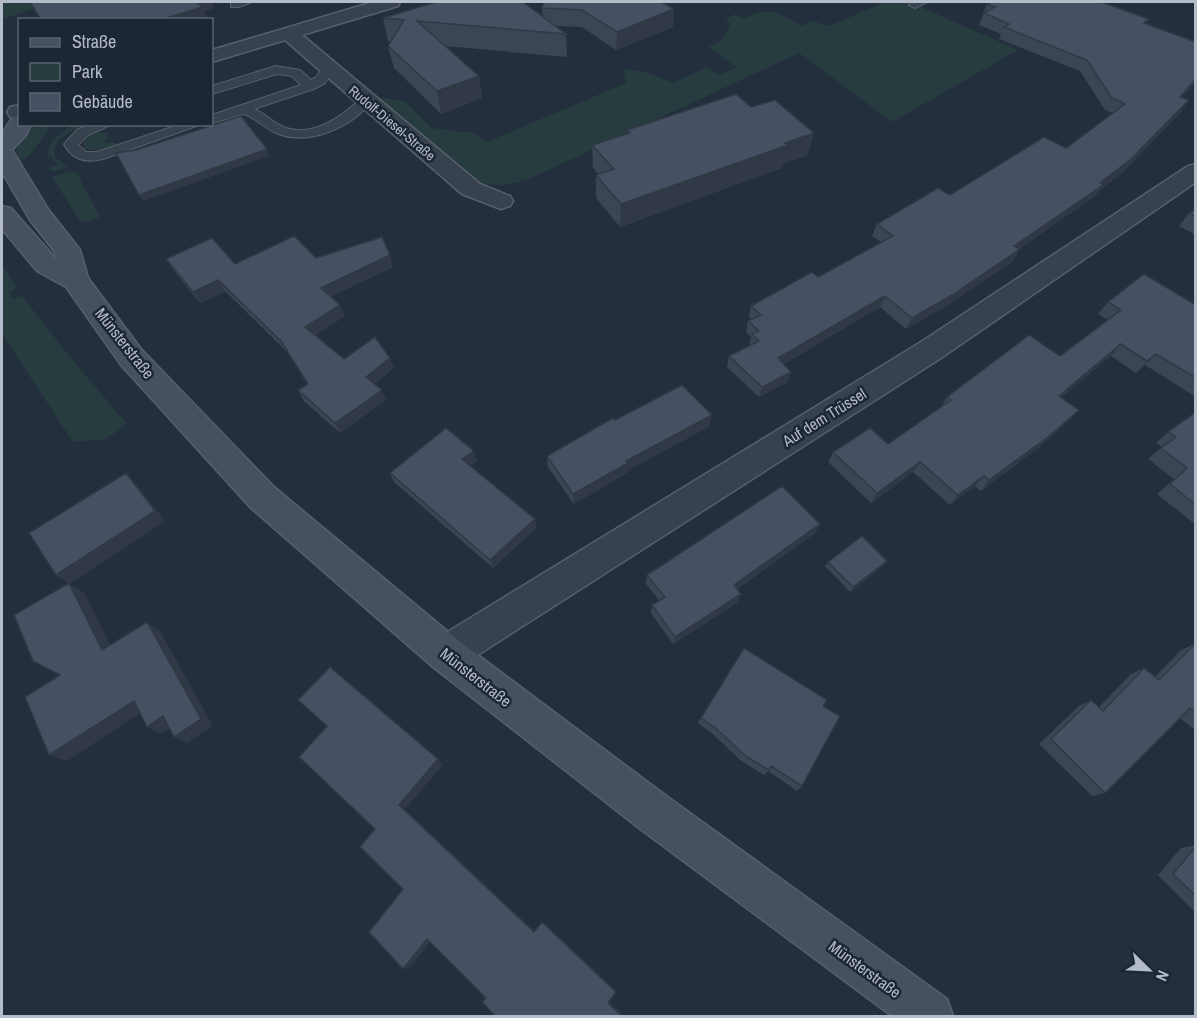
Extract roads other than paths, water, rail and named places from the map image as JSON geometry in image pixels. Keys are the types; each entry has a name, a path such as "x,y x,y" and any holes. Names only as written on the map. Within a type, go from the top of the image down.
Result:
{"main road":[{"path":"2,147 18,129 16,114"},
{"name":"Münsterstraße","path":"2,153 39,214 67,250 75,280 132,357 262,497 446,654 654,813 930,1017"},
{"name":"Münsterstraße","path":"2,214 46,265 75,280"}],"street":[{"path":"213,56 391,2"},
{"name":"Rudolf-Diesel-Straße","path":"288,34 471,189 501,201"},
{"name":"Auf dem Trüssel","path":"446,654 931,350 1196,171"}],"lane":[{"path":"213,119 310,86 321,80 328,69"},
{"path":"213,90 276,70 296,73 310,86"},
{"path":"238,110 252,111 272,127 283,131 310,132 325,129 345,119 366,100"},
{"path":"101,126 83,132 71,144 78,154 86,157 98,156 190,126"}]}
